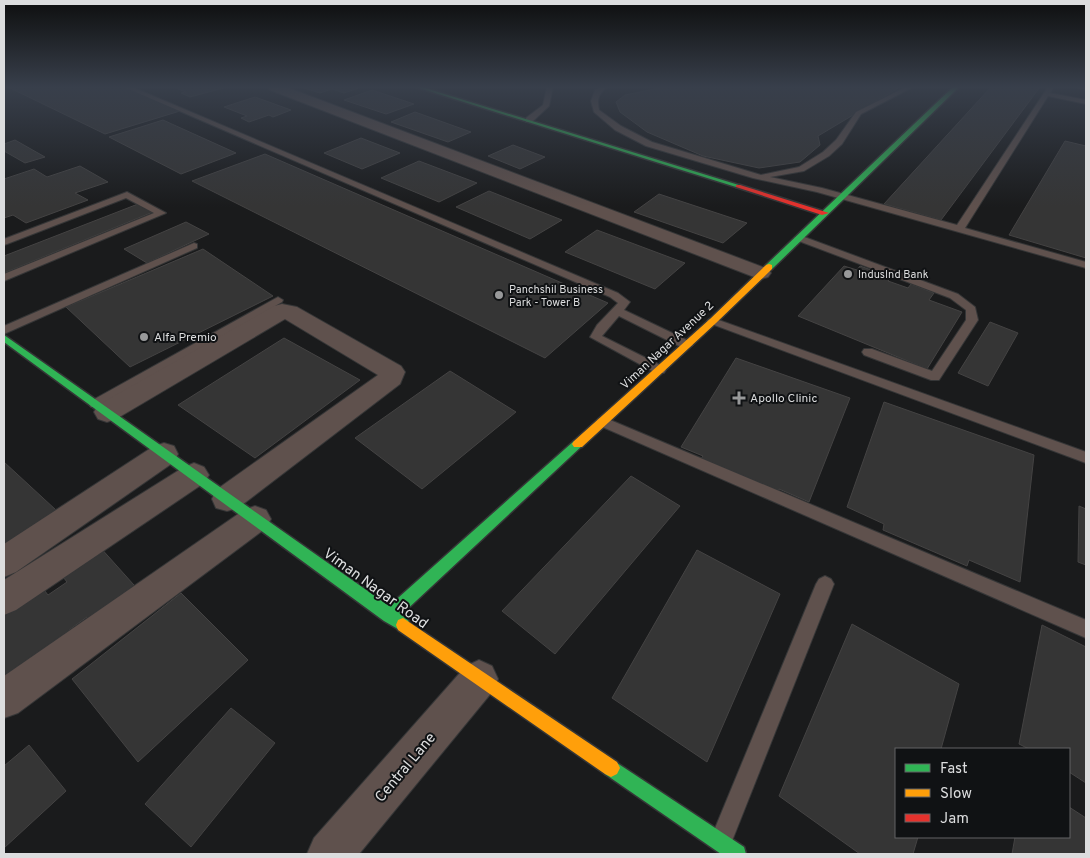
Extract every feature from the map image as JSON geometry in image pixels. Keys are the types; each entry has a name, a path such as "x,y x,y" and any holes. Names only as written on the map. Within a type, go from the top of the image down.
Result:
{"street":[{"path":"380,127 761,273"},
{"path":"551,127 825,213"},
{"name":"Viman Nagar Avenue 2","path":"389,616 713,321 914,127"},
{"path":"101,408 282,311 290,312 392,372 391,378 227,499"},
{"name":"Viman Nagar Road","path":"7,341 479,680 737,854"},
{"path":"4,562 164,454"},
{"path":"4,599 194,475"},
{"path":"4,699 255,519"},
{"name":"Central Lane","path":"330,854 479,680"}],"lane":[{"path":"221,127 614,295 624,302 618,311 598,330 596,337 660,370"},
{"path":"617,127 649,144 756,176 843,196 1086,265"},
{"path":"756,176 802,169 826,154 839,142 849,127"},
{"path":"959,229 1024,127"},
{"path":"4,242 127,195 161,213 4,278"},
{"path":"799,238 954,296 971,309 972,320 935,377 868,352"},
{"path":"7,341 194,246"},
{"path":"101,408 278,300"},
{"path":"618,311 687,345"},
{"path":"713,321 1086,458"},
{"path":"603,422 1086,629"},
{"path":"720,843 825,584"}],"building":[{"path":"91,127 128,127 105,134"},
{"path":"141,127 179,127 236,153 181,174 109,137"},
{"path":"405,127 457,127 471,132 448,142"},
{"path":"640,127 833,127 818,136 820,145 800,162 759,168 703,156 647,132"},
{"path":"954,127 1010,127 941,220 884,204"},
{"path":"361,138 400,153 362,169 324,153"},
{"path":"15,140 45,157 25,163 4,151 4,144"},
{"path":"1065,141 1086,146 1086,258 1009,235"},
{"path":"513,145 545,157 520,169 488,156"},
{"path":"265,154 608,303 545,358 192,181"},
{"path":"419,161 477,183 439,202 381,178"},
{"path":"80,166 108,182 75,193 88,200 26,223 13,215 4,218 4,179 34,169 47,177"},
{"path":"489,191 562,220 530,239 456,207"},
{"path":"659,194 747,223 723,243 634,212"},
{"path":"138,204 153,212 4,273 4,256"},
{"path":"186,222 209,234 147,263 124,249"},
{"path":"597,230 685,263 655,289 565,252"},
{"name":"Alfa Premio","path":"203,249 273,296 130,367 66,307"},
{"path":"844,266 857,270 860,266 891,277 888,281 908,288 911,284 934,293 929,300 962,312 927,369 798,316"},
{"path":"990,322 1018,333 988,386 958,373"},
{"path":"284,338 360,380 255,458 178,405"},
{"path":"736,358 850,398 809,502 779,489 778,494 700,460 703,456 681,447"},
{"path":"450,371 516,412 422,489 355,438"},
{"path":"884,402 1034,455 1020,582 969,560 967,566 883,530 884,524 847,507"},
{"path":"4,462 56,510 4,545"},
{"path":"631,476 680,506 555,654 502,611"},
{"path":"1079,506 1086,509 1086,565 1078,562"},
{"path":"99,546 142,594 96,628 87,617 69,630 78,641 30,669 4,688 4,610 41,586 48,595 67,582 60,573"},
{"path":"697,550 780,594 707,762 612,698"},
{"path":"181,593 248,660 138,762 72,679"},
{"path":"852,624 959,684 941,748 895,748 895,838 918,838 913,854 860,854 779,796"},
{"path":"1042,625 1086,647 1086,783 1070,773 1070,748 1027,748 1019,744"},
{"path":"231,708 275,743 191,847 145,804"},
{"path":"29,745 66,791 4,848 4,766"},
{"path":"1070,808 1086,818 1086,854 1012,854 1015,838 1070,838"}],"traffic: fast":[{"path":"547,127 738,186"},
{"path":"769,267 914,127"},
{"path":"4,338 403,625"},
{"path":"389,616 578,444"},
{"path":"611,768 737,854"}],"traffic: slow":[{"path":"578,444 713,321 769,267"},
{"path":"403,625 611,768"}],"traffic: jam":[{"path":"738,186 825,213"}],"place":[{"name":"IndusInd Bank","path":"848,274"},
{"name":"Panchshil Business Park - Tower B","path":"499,295"},
{"name":"Alfa Premio","path":"144,337"},
{"name":"Apollo Clinic","path":"739,398"}]}
